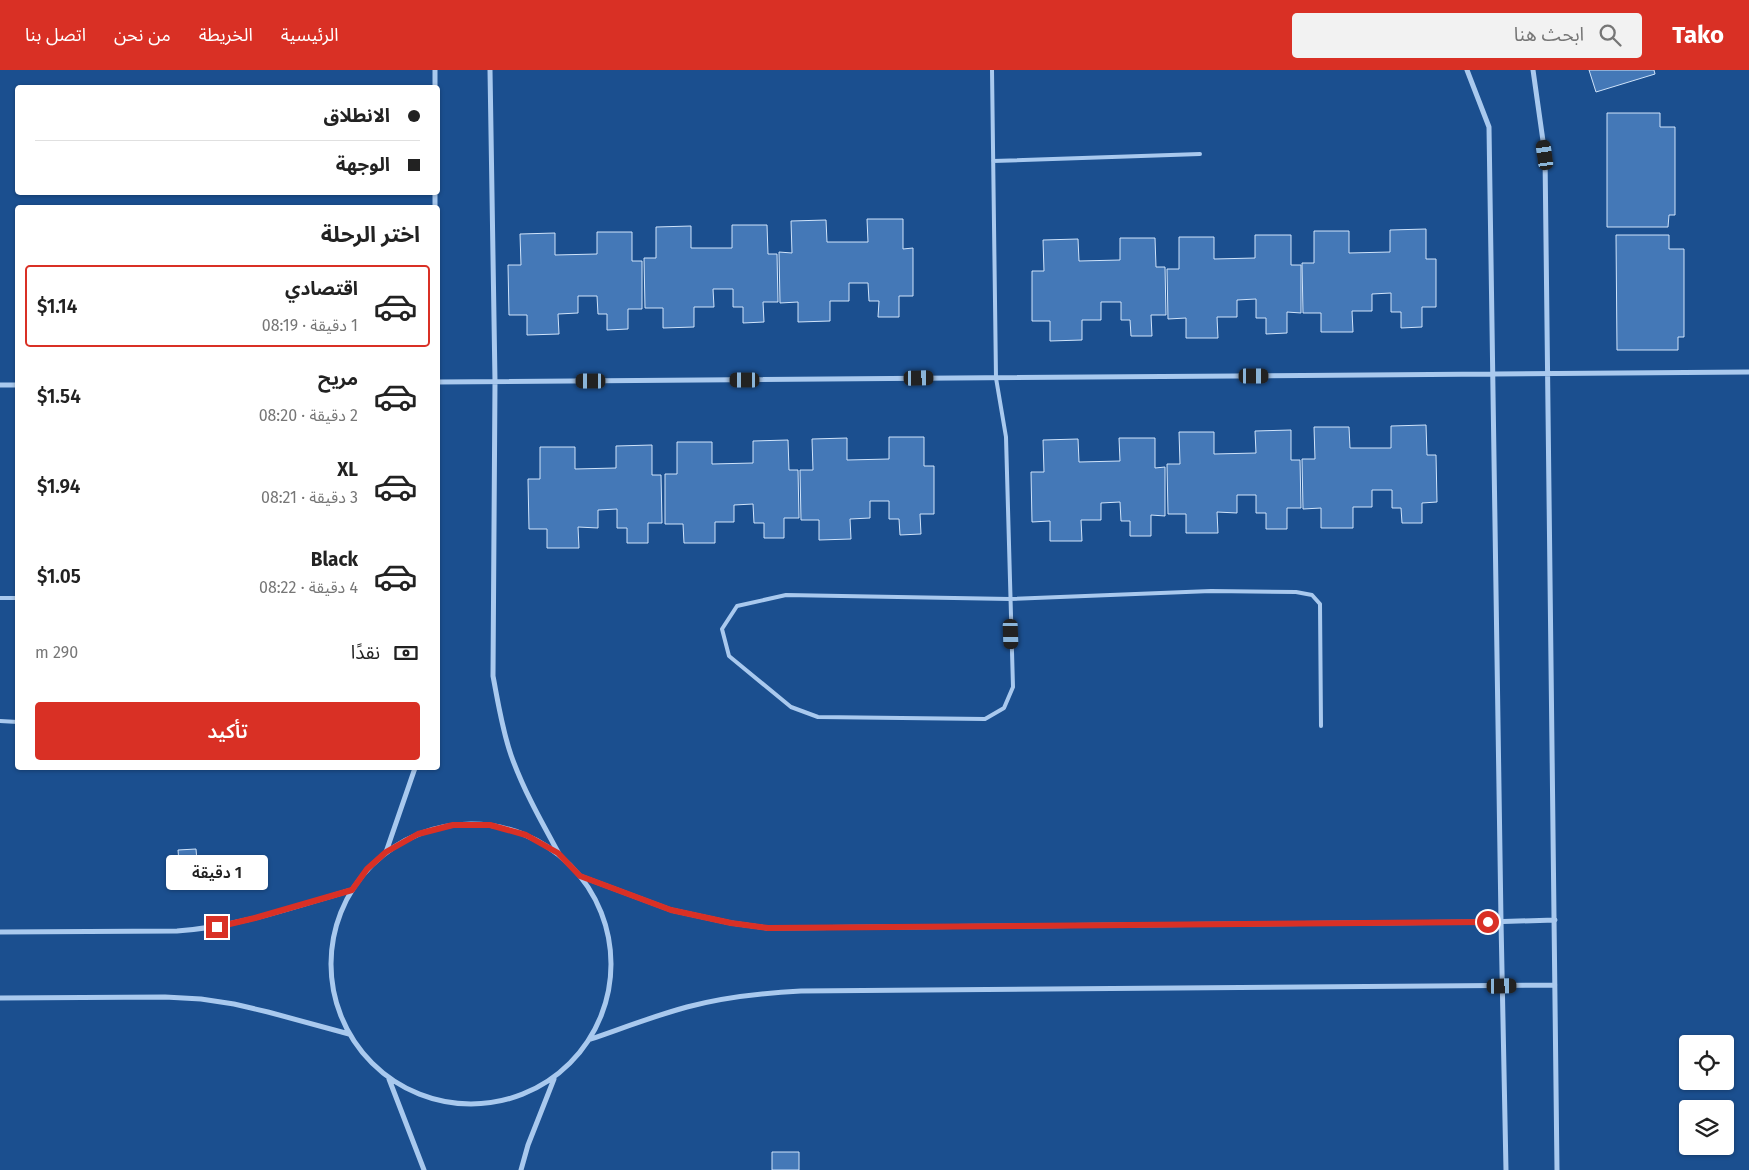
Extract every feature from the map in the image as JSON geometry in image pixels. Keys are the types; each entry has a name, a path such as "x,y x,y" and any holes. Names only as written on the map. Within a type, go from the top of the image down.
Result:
{"street":[{"path":"435,70 435,85"},
{"path":"490,70 494,382 493,676 499,709 511,754 527,795 558,853 580,876 599,905 610,938 612,973 606,1007 591,1039 574,1060 554,1078 515,1098 472,1105 428,1098 389,1078 366,1058 349,1034 337,1006 330,976 331,946 338,917 352,890 367,869 386,852 418,834 453,825 490,825 526,835 558,853"},
{"path":"1467,70 1489,127 1500,921 1506,1170"},
{"path":"1533,70 1545,155 1557,1170"},
{"path":"440,382 1749,372"},
{"path":"0,386 15,385"},
{"path":"386,852 414,770"},
{"path":"580,876 671,910 731,923 768,928 1555,920"},
{"path":"0,932 177,931 204,929 255,918 352,890"},
{"path":"591,1039 696,1005 753,995 801,991 1555,985"},
{"path":"0,998 165,997 201,999 268,1012 349,1034"},
{"path":"389,1078 424,1170"},
{"path":"521,1170 528,1145 554,1078"}],"lane":[{"path":"992,70 996,378 1006,437 1010,598 1013,687 1004,708 985,719 818,717 791,707 729,656 722,629 737,606 786,595 1010,598 1212,591 1296,592 1312,594 1320,604 1321,726"},
{"path":"993,161 1200,154"},
{"path":"0,598 15,598"},
{"path":"0,721 15,722"}],"building":[{"path":"1589,70 1654,70 1655,74 1596,92"},
{"path":"1607,113 1660,113 1660,127 1675,127 1675,215 1669,215 1668,227 1607,227"},
{"path":"867,219 903,219 903,249 913,248 913,296 899,296 899,317 878,317 879,301 869,301 868,283 849,283 849,301 830,301 830,321 798,322 798,302 780,303 779,252 792,253 791,221 826,220 827,242 868,242"},
{"path":"732,225 767,225 768,254 777,254 778,302 763,302 764,322 743,323 743,307 733,307 733,289 713,289 714,307 694,307 694,327 663,328 663,308 645,308 644,258 656,258 656,227 691,226 691,248 732,248"},
{"path":"1426,229 1426,259 1436,259 1436,307 1422,307 1422,327 1401,328 1401,312 1391,312 1391,293 1372,294 1372,311 1352,311 1353,332 1321,332 1321,313 1303,313 1302,263 1314,263 1314,231 1349,231 1349,253 1390,252 1390,230"},
{"path":"597,232 632,232 632,261 642,261 642,309 628,309 628,329 607,330 607,314 598,314 597,296 578,296 578,313 558,314 559,334 527,335 527,315 509,315 508,265 521,265 520,234 555,233 555,255 597,254"},
{"path":"1255,235 1291,235 1291,265 1301,265 1301,313 1287,312 1287,333 1266,334 1266,318 1256,318 1256,299 1237,300 1237,317 1217,317 1218,338 1186,338 1186,318 1168,319 1167,269 1179,269 1179,237 1214,237 1214,259 1255,258"},
{"path":"1616,235 1669,235 1669,249 1684,249 1684,337 1678,337 1678,350 1617,350"},
{"path":"1120,238 1155,238 1156,267 1165,267 1166,315 1151,315 1152,336 1131,336 1130,320 1121,320 1121,302 1101,302 1101,320 1082,320 1082,340 1050,341 1050,321 1032,321 1032,271 1044,271 1043,240 1078,239 1079,261 1120,260"},
{"path":"1426,425 1427,455 1436,455 1437,502 1422,503 1422,523 1402,523 1401,508 1392,508 1392,490 1372,490 1372,507 1353,507 1353,528 1321,528 1321,508 1303,509 1302,459 1315,459 1314,427 1349,427 1350,448 1391,448 1391,426"},
{"path":"1291,430 1291,460 1300,460 1301,508 1287,508 1287,529 1266,529 1266,513 1256,513 1256,495 1237,495 1237,513 1217,512 1218,533 1186,533 1186,514 1168,514 1167,464 1180,464 1179,432 1214,432 1214,454 1256,453 1255,431"},
{"path":"889,437 924,437 924,466 934,466 934,514 920,514 921,534 900,535 899,519 889,519 889,501 870,501 870,518 850,519 851,539 819,540 819,520 801,520 800,470 813,470 812,439 847,438 847,460 889,459"},
{"path":"1119,438 1155,438 1155,468 1165,467 1165,516 1151,515 1151,536 1130,536 1130,521 1121,521 1120,502 1101,503 1101,520 1081,520 1082,541 1050,541 1050,521 1032,522 1031,472 1044,472 1043,440 1078,439 1079,462 1120,461"},
{"path":"788,440 789,470 798,470 799,518 784,518 784,538 764,538 764,523 754,523 753,504 734,505 734,522 715,522 715,543 684,543 683,524 665,524 665,474 677,474 677,442 712,442 712,464 753,463 753,441"},
{"path":"652,445 652,475 661,475 662,523 648,523 648,543 627,543 627,528 617,528 617,509 598,510 598,528 578,527 579,548 547,548 547,529 529,529 528,479 540,479 540,447 575,447 575,469 616,468 616,446"},
{"path":"196,849 198,873 180,875 178,850"},
{"path":"772,1152 799,1152 799,1170 772,1170"}],"route":[{"path":"217,927 352,890 367,869 386,852 418,834 453,825 490,825 526,835 558,853 580,876 671,910 731,923 768,928 1488,922"}]}
